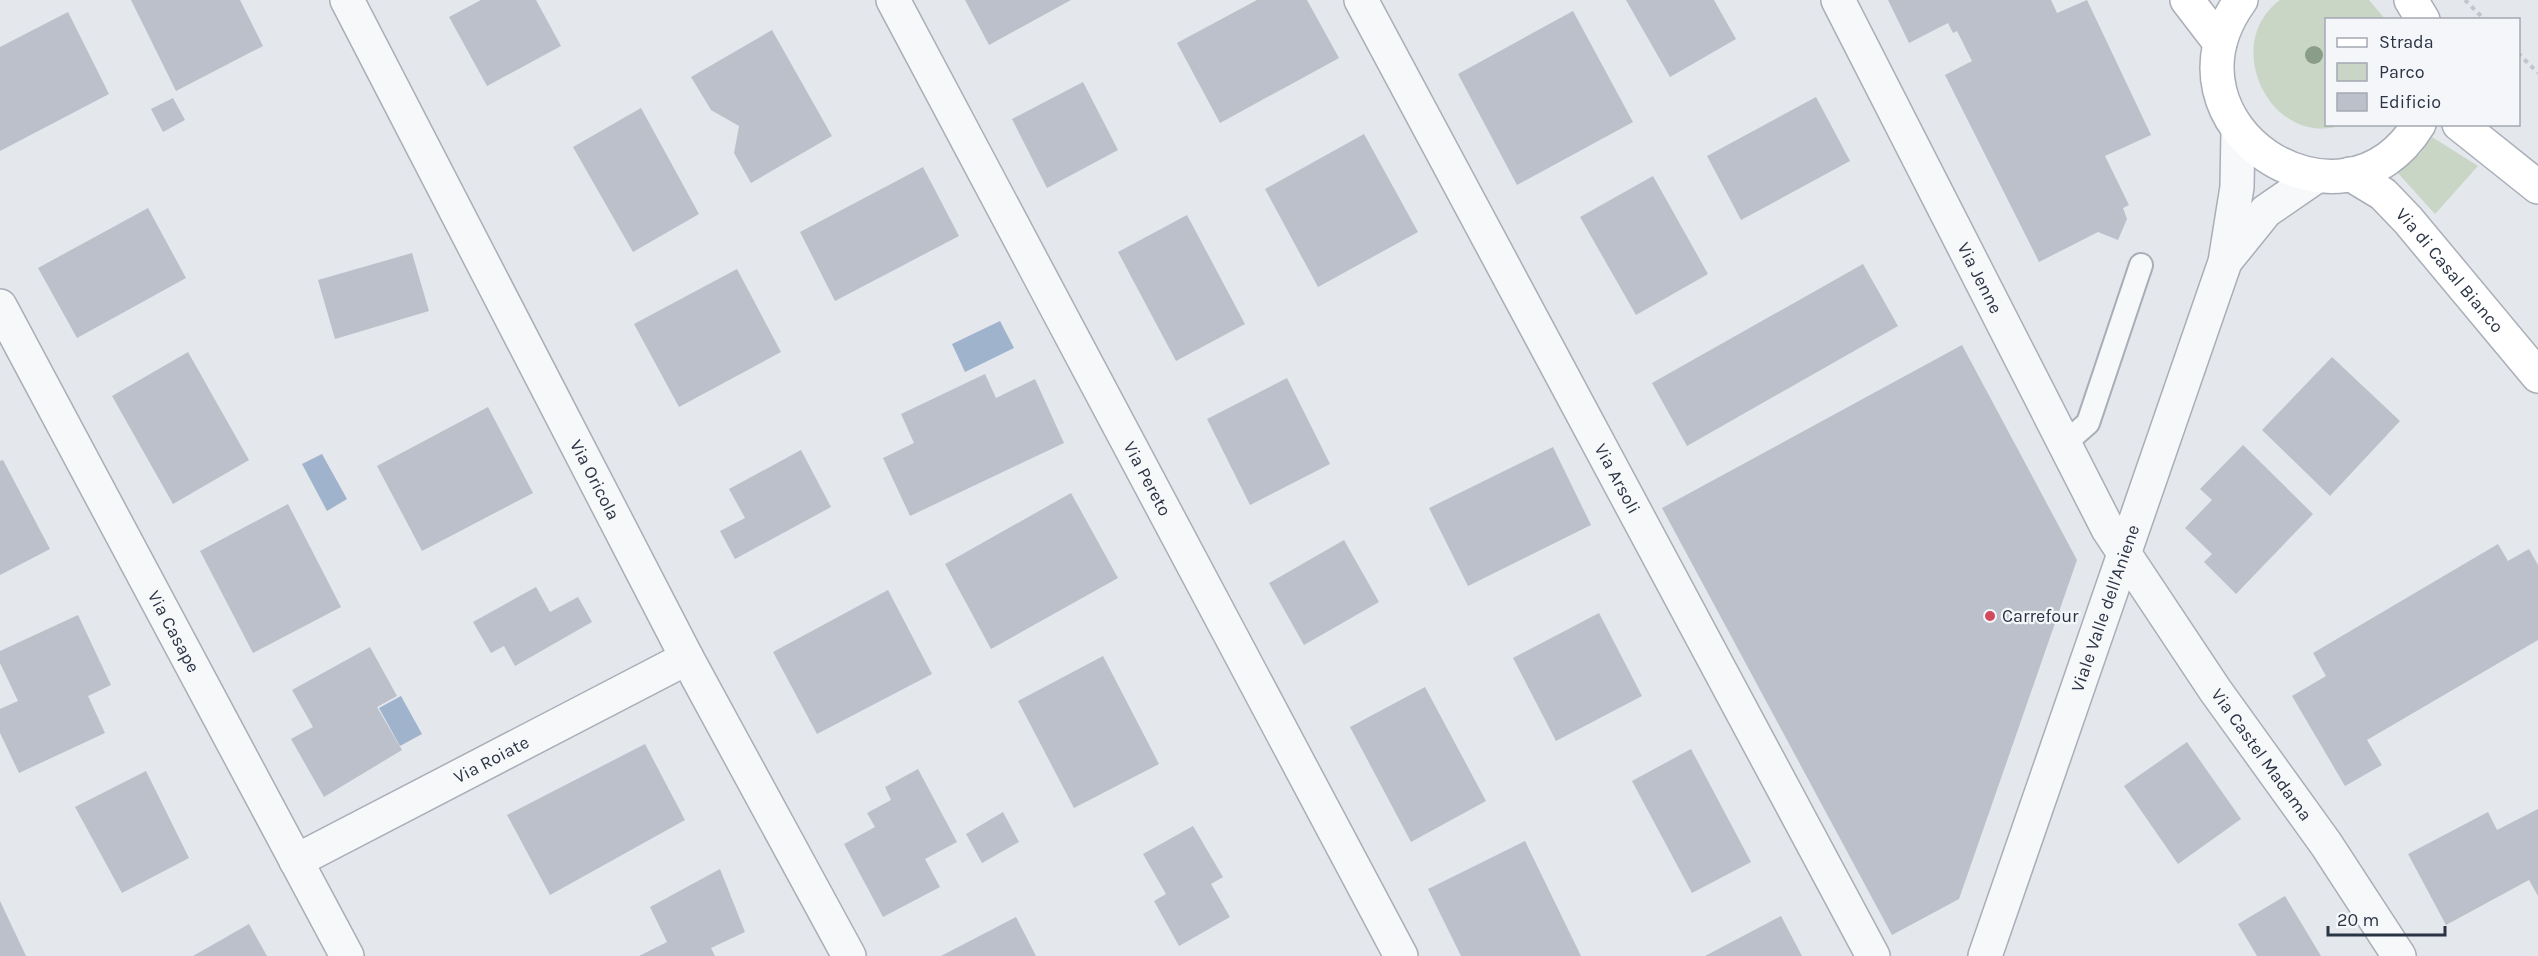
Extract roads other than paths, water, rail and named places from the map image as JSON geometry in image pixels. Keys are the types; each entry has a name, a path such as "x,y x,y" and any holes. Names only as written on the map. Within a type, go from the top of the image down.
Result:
{"main road":[{"path":"2187,0 2220,43"},
{"path":"2241,0 2230,15 2220,43 2218,74 2223,104 2238,131 2260,154 2287,169 2317,176 2350,174 2376,165 2400,149 2417,126"},
{"path":"2411,0 2422,18"},
{"path":"2462,126 2538,187"},
{"name":"Via di Casal Bianco","path":"2350,174 2383,194 2408,220 2538,376"}],"street":[{"name":"Via Oricola","path":"347,0 687,658 849,956"},
{"name":"Via Pereto","path":"892,0 1401,956"},
{"name":"Via Arsoli","path":"1361,0 1874,956"},
{"name":"Via Jenne","path":"1838,0 2063,445 2124,554"},
{"path":"2225,262 2237,187 2238,131"},
{"path":"2225,262 2266,211 2317,176"},
{"name":"Viale Valle dell'Aniene","path":"1986,956 2225,262"},
{"name":"Via Casape","path":"0,306 347,956"},
{"name":"Via Castel Madama","path":"2124,554 2215,690 2326,844 2399,956"},
{"name":"Via Roiate","path":"296,861 687,658"}],"lane":[{"path":"2063,445 2088,423 2141,265"}],"water":[{"path":"1000,321 1014,348 965,372 952,344"},
{"path":"322,454 347,499 327,511 302,464"},
{"path":"401,696 422,734 400,746 379,708"}],"place":[{"name":"Carrefour","path":"1990,616"}]}
